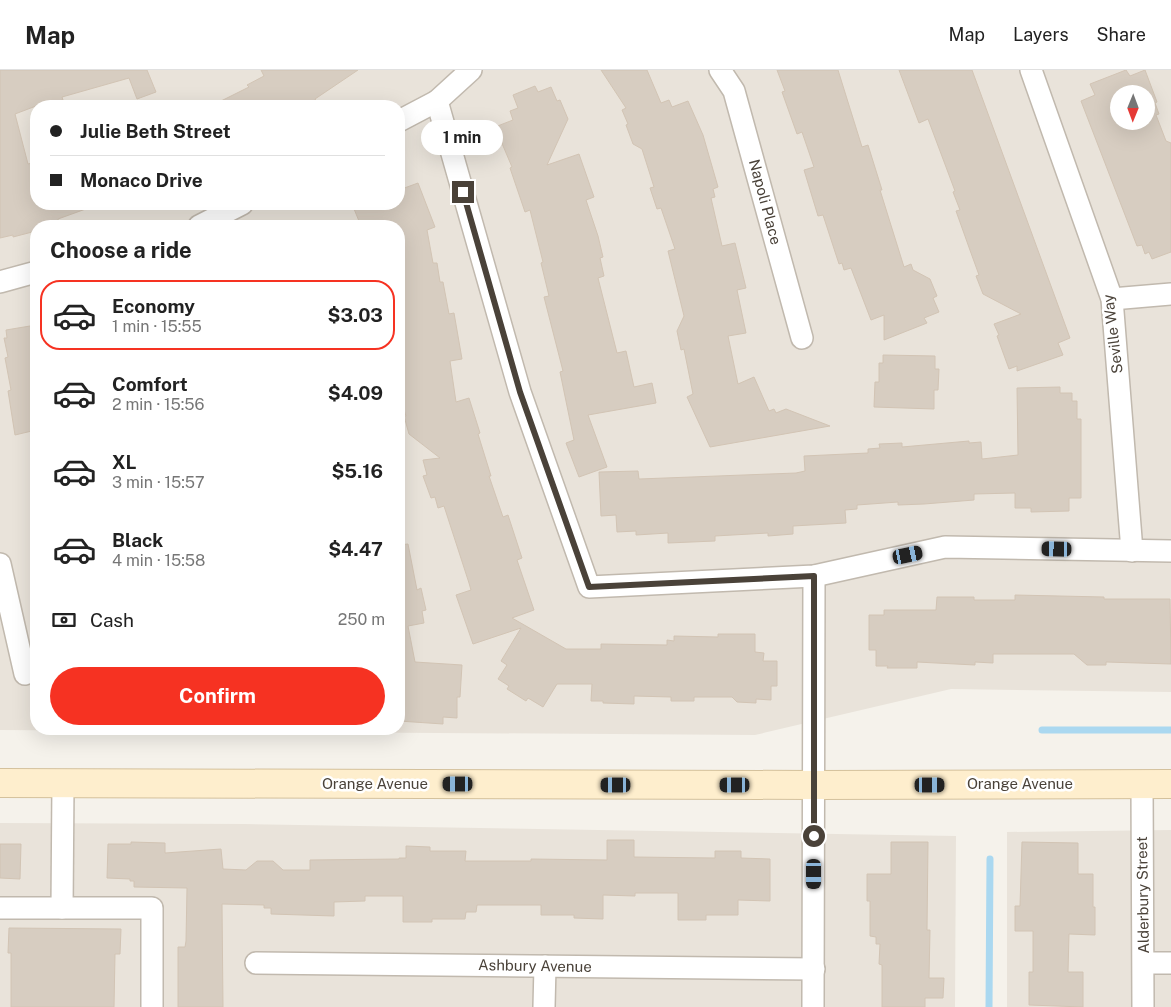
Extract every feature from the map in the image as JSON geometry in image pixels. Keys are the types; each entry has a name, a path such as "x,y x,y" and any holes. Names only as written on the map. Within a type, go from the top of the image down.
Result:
{"main road":[{"name":"Orange Avenue","path":"0,783 1171,784"}],"street":[{"path":"405,118 437,101 471,70"},
{"name":"Napoli Place","path":"720,70 734,91 802,338"},
{"name":"Seville Way","path":"1030,70 1112,298 1132,551"},
{"path":"437,101 520,392 589,587 814,576 945,547 1171,551"},
{"path":"211,220 231,210"},
{"path":"0,282 30,274"},
{"path":"1112,298 1171,294"},
{"path":"0,564 25,674"},
{"path":"813,1007 814,576"},
{"path":"62,908 63,784"},
{"name":"Alderbury Street","path":"1142,784 1143,1007"},
{"path":"0,908 152,908 152,1007"},
{"name":"Ashbury Avenue","path":"256,963 814,969"},
{"path":"1144,963 1171,963"},
{"path":"544,1007 545,966"}],"shaded area":[{"path":"0,70 1171,70 1171,692 951,689 755,735 405,733 405,220 30,220 30,730 0,730"},
{"path":"0,823 245,824 956,836 955,1007 0,1007"},
{"path":"1171,830 1171,1007 1007,1007 1007,832"}],"building":[{"path":"0,70 147,70 156,92 137,99 129,78 62,97 63,100 30,100 30,108 15,114 28,164 30,164 30,210 83,210 58,220 30,220 30,233 0,238"},
{"path":"261,70 358,70 316,100 223,100 249,87 247,85 264,76"},
{"path":"601,70 647,70 661,103 669,100 672,107 688,101 703,135 718,187 713,189 715,197 711,198 722,246 735,243 746,288 737,290 746,333 728,336 738,384 754,377 769,411 774,409 776,413 786,409 830,426 710,447 687,397 693,394 684,349 681,350 677,331 684,316 668,251 675,249 661,208 657,209 650,188 654,187 642,149 633,144 626,125 628,124 622,110 626,108"},
{"path":"777,70 838,70 862,147 868,145 904,267 911,264 913,270 930,279 937,296 933,298 939,312 924,318 927,323 884,340 884,315 871,320 851,268 844,270 842,263 839,264 823,215 818,216 804,170 814,167 802,132 797,134 782,92 785,91"},
{"path":"899,70 972,70 1070,338 1058,343 1063,355 1017,371 1017,366 1009,369 994,324 1021,314 983,294 976,276 979,275 956,211 960,210 953,192 955,191 928,119 919,123"},
{"path":"1126,70 1130,76 1145,70 1151,85 1110,85 1110,130 1155,130 1155,103 1159,114 1156,115 1166,141 1171,143 1171,252 1152,259 1149,252 1145,254 1142,245 1137,246 1081,101 1095,95 1090,84"},
{"path":"535,86 538,92 551,87 557,101 560,100 568,119 547,165 579,154 594,197 586,200 603,257 600,258 604,276 598,278 617,353 626,351 634,387 652,383 656,403 588,415 607,467 579,477 566,443 574,440 560,372 563,371 544,297 549,296 541,263 543,262 530,210 525,212 510,168 512,167 495,127 513,120 510,111 518,108 513,95"},
{"path":"418,183 435,227 427,230 433,263 437,263 440,282 443,282 449,314 454,313 462,359 450,361 456,402 469,398 491,476 489,476 503,517 508,515 522,558 517,560 534,610 512,618 566,649 601,649 601,644 667,645 667,640 674,641 674,636 718,637 718,634 755,634 755,652 764,653 763,661 777,661 777,686 771,686 771,700 756,699 756,703 737,702 732,697 694,697 694,701 671,701 671,697 634,696 634,704 603,703 603,701 591,701 592,684 557,684 543,707 528,698 526,701 507,689 509,686 498,679 507,665 501,661 521,628 473,644 456,595 471,590 469,583 444,506 438,508 435,497 431,498 423,476 427,475 423,460 440,458 409,434 405,420 405,220 359,220 354,210 405,210 405,188"},
{"path":"30,326 30,431 15,435 8,391 11,390 5,358 8,357 4,338 7,338 6,330"},
{"path":"883,355 935,356 935,369 939,369 938,390 934,390 934,409 874,407 875,382 879,382 879,363 883,363"},
{"path":"1060,387 1060,393 1072,393 1072,401 1077,401 1077,419 1081,419 1081,498 1069,498 1069,511 1031,512 1031,508 1015,508 1015,493 974,494 974,500 924,504 898,505 898,502 857,505 857,509 845,510 846,523 793,526 793,534 768,536 768,533 715,536 715,541 668,543 668,533 636,535 636,531 617,532 616,515 601,516 599,472 638,471 639,479 796,473 805,471 804,456 868,453 868,449 880,448 879,444 902,443 902,447 969,441 969,443 981,442 982,459 1018,455 1017,388"},
{"path":"405,544 408,544 417,590 421,588 426,610 422,611 424,623 408,626 415,662 462,665 460,697 457,697 457,718 443,717 443,724 405,721"},
{"path":"1015,595 1104,597 1104,599 1170,599 1171,664 1106,662 1106,665 1087,665 1074,654 993,654 993,663 975,662 975,665 917,662 917,668 876,666 876,650 869,650 869,615 884,615 884,610 936,610 937,597 974,597 974,600 1015,600"},
{"path":"607,840 634,840 634,857 715,858 715,851 741,851 741,858 770,859 770,901 738,900 738,915 706,915 706,920 678,920 678,893 635,893 635,896 603,895 603,919 574,918 574,915 541,915 541,905 477,905 476,912 466,912 465,919 432,919 432,922 403,922 403,896 365,896 365,901 334,902 334,916 271,914 271,908 264,908 264,905 222,904 223,1007 178,1007 178,947 185,947 186,941 187,888 134,887 134,881 130,881 130,879 107,878 108,844 131,844 131,842 165,843 165,853 221,849 223,869 246,870 257,861 273,861 283,870 310,870 310,860 406,858 406,846 430,847 430,851 466,851 465,861 531,861 531,859 607,860"},
{"path":"891,842 928,842 927,930 930,930 929,978 944,978 943,998 925,998 925,1007 882,1007 882,965 879,964 880,944 876,944 876,937 870,936 870,901 867,901 867,874 891,874"},
{"path":"1022,842 1078,843 1078,874 1093,874 1095,935 1069,934 1068,972 1083,972 1083,1007 1029,1005 1029,972 1033,972 1033,931 1015,931 1015,906 1020,906"},
{"path":"0,844 21,844 20,879 0,878"},
{"path":"9,928 121,929 120,954 115,954 114,1007 11,1007 11,953 8,953"}],"waterway":[{"path":"1042,730 1171,730"},
{"path":"989,1007 990,859"}],"route":[{"path":"463,192 520,392 589,587 814,576 814,836"}]}
